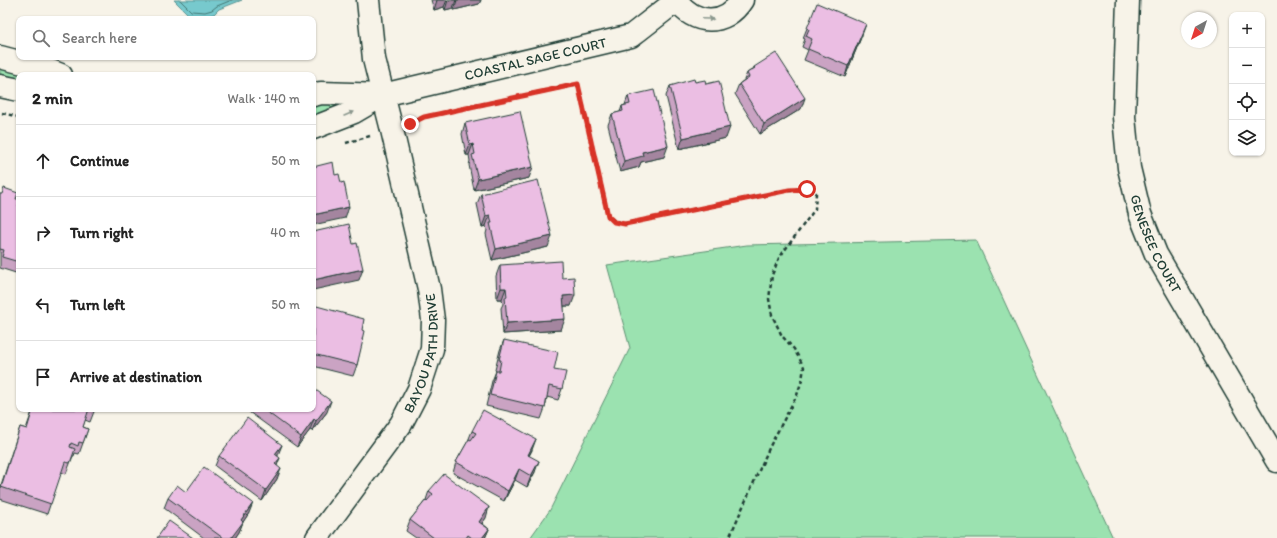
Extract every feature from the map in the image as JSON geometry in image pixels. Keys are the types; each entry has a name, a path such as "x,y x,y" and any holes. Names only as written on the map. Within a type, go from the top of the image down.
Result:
{"street":[{"name":"BAYOU PATH DRIVE","path":"317,538 401,424 419,389 432,349 433,320 429,289 374,59 368,0"},
{"name":"COASTAL SAGE COURT","path":"383,95 631,36 676,0 683,10 693,16 705,20 717,19 728,15 742,0"},
{"name":"GENESEE COURT","path":"1128,0 1124,117 1129,168 1140,214 1156,254 1277,461"},
{"path":"0,57 46,68 55,72"},
{"path":"0,86 16,89"},
{"path":"316,94 321,93 383,95"},
{"path":"316,127 354,112 383,95"}],"path":[{"path":"410,124 424,117 578,84 608,216 614,222 625,224 789,190 807,189 816,193 815,209 779,258 772,275 769,298 772,315 782,336 794,349 804,367 802,380 797,395 770,446 729,538"},
{"path":"0,112 16,116"}],"green space":[{"path":"0,66 25,72 16,72 16,83 0,79"},
{"path":"333,102 337,105 338,110 316,117 316,105"},
{"path":"976,240 1113,538 530,538 550,510 630,348 607,265 747,245"}],"water":[{"path":"174,0 242,0 219,9 214,14 209,16 189,15"}],"building":[{"path":"817,3 866,24 848,66 808,49 812,39 806,36 809,29 807,28"},
{"path":"776,53 805,98 764,124 739,84 749,77 747,73 755,68 754,67"},
{"path":"694,79 695,82 705,80 706,84 719,81 730,127 683,138 670,86"},
{"path":"654,90 668,146 642,152 643,156 624,161 612,114 623,111 622,106 630,104 628,96"},
{"path":"520,111 533,167 478,179 472,155 475,154 473,144 470,145 465,123"},
{"path":"333,162 335,175 339,174 341,183 344,182 349,207 316,214 316,166"},
{"path":"538,180 552,236 496,249 490,223 492,223 490,215 486,216 481,194"},
{"path":"4,188 16,192 16,261 2,257 4,250 0,249 0,194 2,194"},
{"path":"349,224 353,244 357,243 363,269 316,279 316,231"},
{"path":"561,261 562,278 574,277 575,295 563,296 565,319 507,323 505,297 507,297 506,288 501,288 500,265"},
{"path":"316,306 364,319 362,330 364,331 363,340 357,365 316,355"},
{"path":"504,340 558,352 554,370 566,372 562,389 549,386 545,408 490,395 496,371 499,371 501,360 499,360"},
{"path":"316,390 331,401 316,421 314,419 301,437 267,412 316,412"},
{"path":"483,410 536,439 528,455 539,461 531,476 519,469 508,491 456,462 469,439 471,440 476,433 472,431"},
{"path":"32,412 88,412 83,427 88,429 83,443 79,442 78,446 71,443 70,447 75,449 70,463 65,462 51,504 1,487 20,427 27,429"},
{"path":"247,418 282,445 275,454 280,458 275,464 281,469 266,490 219,456"},
{"path":"204,467 253,503 241,520 243,522 231,538 223,538 168,498 177,485 186,492"},
{"path":"444,474 489,507 479,522 489,529 482,538 472,538 468,535 466,538 434,538 410,520 426,500 427,501 433,494 429,491"},
{"path":"169,521 193,538 157,538"}],"route":[{"path":"410,124 424,117 578,84 608,216 614,222 625,224 789,190 807,189"}]}
